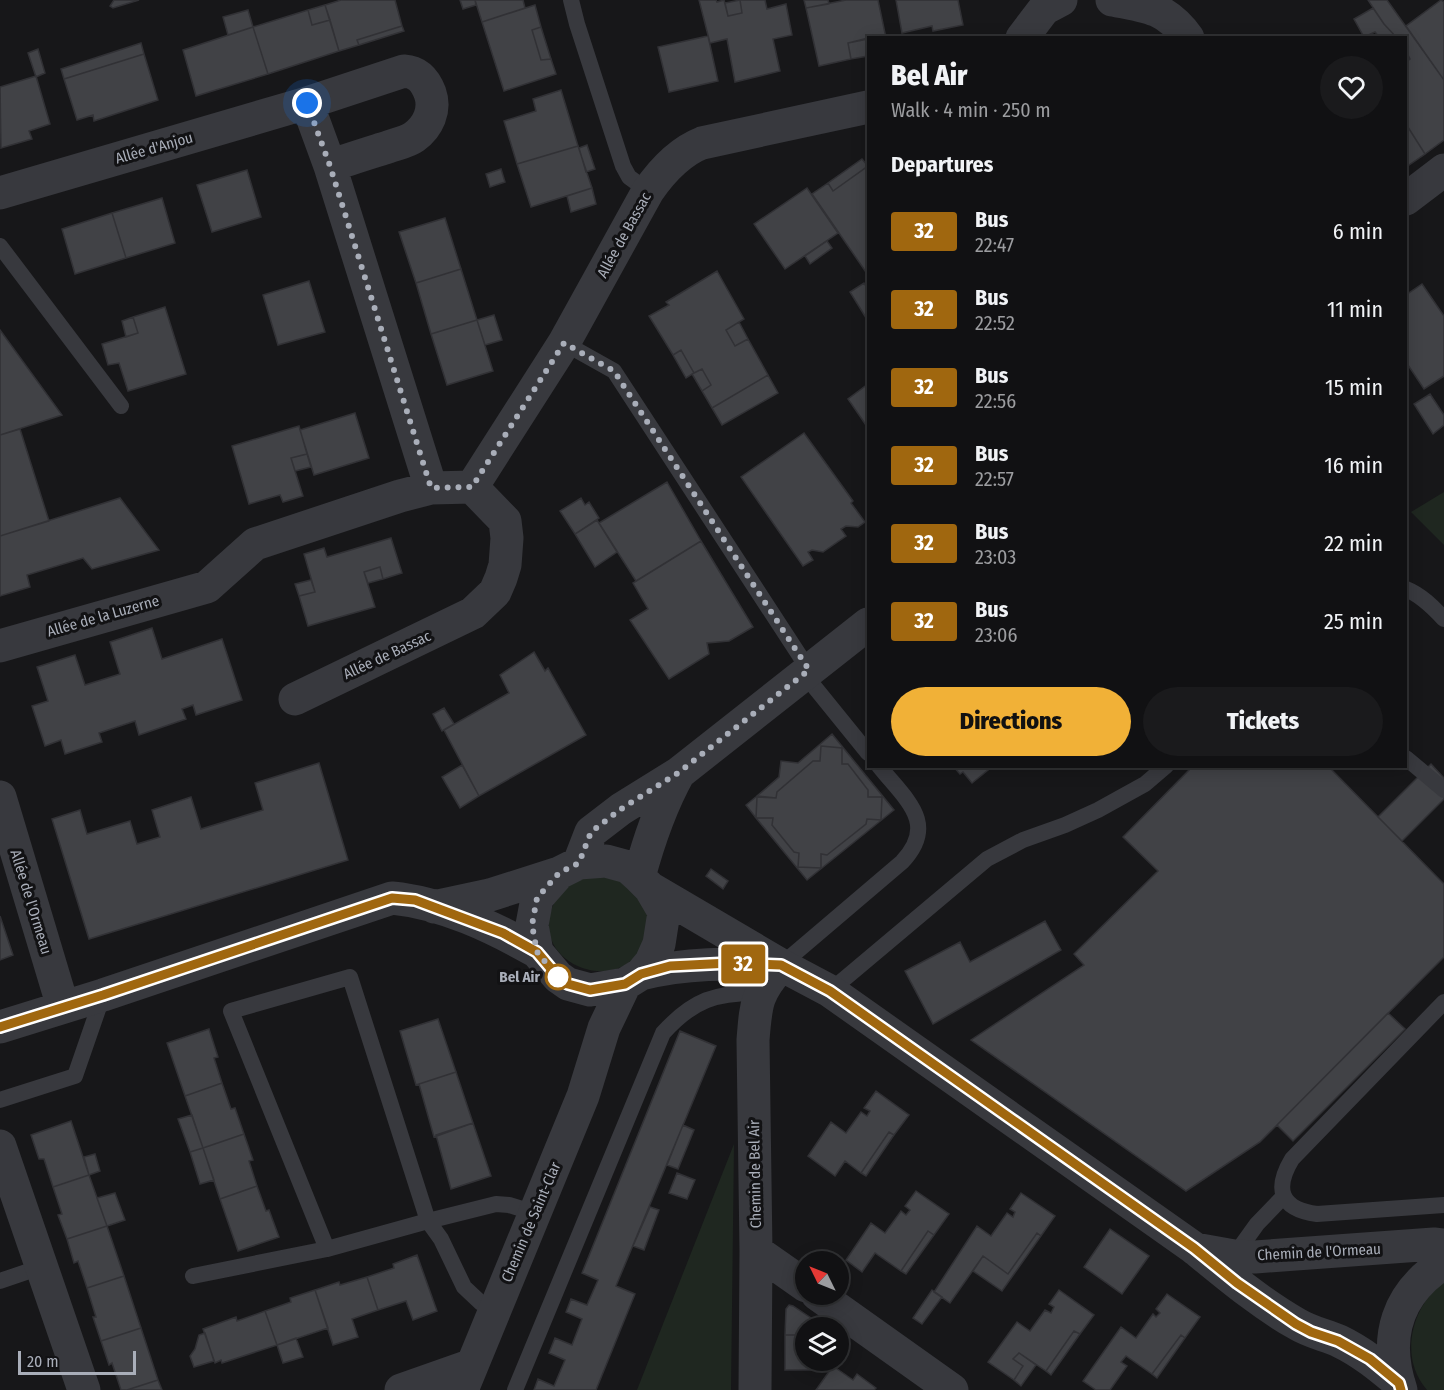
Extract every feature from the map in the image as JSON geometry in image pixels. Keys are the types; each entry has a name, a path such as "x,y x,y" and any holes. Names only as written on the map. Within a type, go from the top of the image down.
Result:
{"street":[{"path":"1024,36 1044,9 1061,0"},
{"path":"1112,0 1157,9 1179,24 1187,36"},
{"name":"Allée d'Anjou","path":"0,193 307,103 404,71 411,72 423,80 432,97 432,113 421,131 412,139 330,166"},
{"path":"307,103 330,166 431,488 472,487"},
{"name":"Allée de Bassac","path":"295,699 473,614 495,592 505,565 507,538 505,521 472,487 564,343 657,178 678,157 702,143 867,107"},
{"path":"1407,198 1444,170"},
{"name":"Allée de la Luzerne","path":"0,646 207,587 255,544 431,488"},
{"path":"537,952 532,925 537,898 569,868 591,832 621,809 678,773 867,625"},
{"path":"644,882 656,818 678,773"},
{"name":"Allée de l'Ormeau","path":"0,796 63,1007"},
{"path":"434,907 490,895 569,868 606,861 628,867 644,882 664,912 659,944 651,962 633,979"},
{"name":"Chemin de l'Ormeau","path":"644,882 781,965 830,991 1194,1248 1235,1270 1296,1324 1354,1349 1370,1359 1400,1387"},
{"path":"0,1027 103,995 392,898 415,900 434,907 503,933 537,952 576,1000 590,1027 596,1052"},
{"path":"558,977 568,984 590,990 633,979 670,966 730,963 781,965"},
{"name":"Chemin de Bel Air","path":"755,1390 753,1040 756,1005 760,993 781,965"},
{"name":"Chemin de Saint-Clar","path":"466,1383 583,1096 604,1028 633,979"},
{"path":"0,1146 84,1390"},
{"name":"Chemin de l'Ormeau","path":"1235,1270 1255,1257 1444,1245"},
{"path":"756,1251 795,1278"},
{"path":"1400,1387 1394,1368 1393,1336 1402,1306 1420,1280 1444,1263"},
{"path":"832,1305 952,1390"},
{"path":"401,1390 466,1383"}],"lane":[{"path":"571,0 623,166 629,177 648,191"},
{"path":"0,246 122,406"},
{"path":"564,343 614,371 807,672 867,752"},
{"path":"1407,589 1432,606 1444,619"},
{"path":"1407,759 1444,790"},
{"path":"781,965 902,862 916,844 919,826 916,816 911,806 881,768"},
{"path":"830,991 987,859 1023,840 1098,810 1136,789 1163,768"},
{"path":"327,1249 231,1011 350,976 428,1221 441,1239 464,1287 481,1303 495,1309"},
{"path":"515,1390 663,1033 680,1015 694,1006 737,993 760,993"},
{"path":"0,1100 75,1076 103,995"},
{"path":"1444,1002 1292,1159 1284,1173 1281,1185 1283,1197 1293,1207 1317,1214 1444,1205"},
{"path":"1235,1270 1257,1224 1283,1197"},
{"path":"193,1276 327,1249 496,1204 509,1205 535,1213"},
{"path":"0,1281 41,1267"}],"shaded area":[{"path":"1444,492 1444,545 1411,512"},
{"path":"616,877 645,906 647,925 645,937 635,957 619,968 601,971 582,968 565,958 553,944 549,925 554,903 572,882 587,878"},
{"path":"734,1144 731,1390 637,1390"},
{"path":"1444,1281 1444,1390 1427,1390 1418,1377 1413,1363 1411,1348 1413,1332 1424,1304"}],"building":[{"path":"114,0 139,0 113,8 110,6"},
{"path":"341,0 395,0 402,26 357,40 359,45 339,51 325,5"},
{"path":"460,0 475,0 476,5 463,9"},
{"path":"475,0 523,0 525,8 482,22"},
{"path":"699,0 716,0 717,2 724,0 728,16 742,13 740,0 765,0 767,9 786,4 792,35 773,39 780,71 735,82 727,39 710,43"},
{"path":"740,0 742,13 728,16 725,3"},
{"path":"804,0 828,0 829,4 806,8"},
{"path":"846,0 878,0 886,36 867,36 867,38 848,43 851,59 819,66 806,8"},
{"path":"896,0 958,0 963,25 933,31 932,26 902,33"},
{"path":"1368,0 1387,0 1444,80 1444,140 1425,154 1407,126 1407,61 1410,59 1407,53 1407,36 1395,36"},
{"path":"1441,0 1444,2 1444,80 1406,26"},
{"path":"325,5 330,20 312,25 308,10"},
{"path":"535,5 541,27 532,30 541,60 551,59 556,74 504,91 482,22"},
{"path":"1373,8 1395,36 1378,36 1375,32 1363,36 1354,19"},
{"path":"248,10 253,27 228,35 223,17"},
{"path":"308,10 312,25 330,20 339,51 268,74 253,27"},
{"path":"402,26 404,31 359,45 357,40"},
{"path":"253,27 268,74 196,96 183,50"},
{"path":"541,27 551,59 541,60 532,30"},
{"path":"708,36 718,81 669,92 658,47"},
{"path":"867,39 867,56 851,59 848,43"},
{"path":"141,43 144,54 64,79 61,69"},
{"path":"38,49 45,73 36,77 28,53"},
{"path":"144,54 158,100 94,121 93,115 77,120 64,79"},
{"path":"36,76 50,124 29,131 32,139 1,148 0,87"},
{"path":"561,90 578,146 517,164 504,121 536,111 533,99"},
{"path":"1407,126 1425,154 1407,166"},
{"path":"587,145 595,169 586,172 579,148"},
{"path":"578,146 592,188 531,207 517,164"},
{"path":"862,159 867,165 833,191 828,183"},
{"path":"867,167 867,274 812,194 828,183 833,191"},
{"path":"501,169 505,182 490,187 486,174"},
{"path":"247,170 261,217 212,232 197,185"},
{"path":"592,188 596,204 571,212 567,196"},
{"path":"807,188 838,233 785,269 754,224"},
{"path":"162,198 175,243 126,258 112,213"},
{"path":"112,213 126,258 75,274 62,229"},
{"path":"445,218 461,269 416,283 399,232"},
{"path":"827,241 832,248 810,264 805,256"},
{"path":"461,269 477,320 431,334 416,283"},
{"path":"717,271 744,319 726,330 735,346 748,339 768,375 712,408 702,391 711,385 702,369 694,373 681,350 673,355 649,316 669,305 666,302"},
{"path":"309,281 325,332 278,345 263,295"},
{"path":"864,283 867,288 867,319 850,292"},
{"path":"1422,284 1444,316 1444,376 1424,389 1407,364 1407,294"},
{"path":"165,307 186,374 128,391 119,363 108,365 102,344 138,333 133,317"},
{"path":"494,315 502,340 485,345 477,320"},
{"path":"133,317 138,333 126,337 122,321"},
{"path":"477,320 493,371 447,385 431,334"},
{"path":"739,322 748,339 735,346 726,330"},
{"path":"0,330 62,415 0,435"},
{"path":"681,350 694,373 686,378 673,355"},
{"path":"702,369 711,385 702,391 692,374"},
{"path":"768,375 778,393 722,425 712,408"},
{"path":"867,385 867,427 848,399"},
{"path":"1430,394 1444,415 1444,425 1433,434 1414,404"},
{"path":"355,413 369,458 314,475 300,430"},
{"path":"299,426 307,454 291,458 303,496 283,502 280,495 249,504 232,446"},
{"path":"20,429 49,521 0,536 0,435"},
{"path":"804,433 853,501 851,503 865,522 858,527 846,526 841,529 846,536 823,552 812,550 808,552 813,560 803,566 741,477"},
{"path":"307,454 311,467 295,471 291,458"},
{"path":"667,482 701,541 636,581 599,523"},
{"path":"120,498 159,550 92,569 83,558 27,575 30,587 0,596 0,536"},
{"path":"581,498 585,505 589,502 599,518 575,534 560,511"},
{"path":"597,520 617,552 595,567 575,534"},
{"path":"391,538 402,573 383,579 380,567 364,572 375,607 308,626 299,596 315,592 304,554 324,548 327,557"},
{"path":"701,541 753,627 729,641 707,643 709,654 669,679 630,620 648,609 633,583"},
{"path":"380,567 383,579 368,583 364,572"},
{"path":"311,580 315,592 299,596 295,584"},
{"path":"152,628 162,659 222,639 242,700 196,715 193,705 182,709 186,719 139,735 135,721 99,733 102,742 65,754 61,740 45,746 32,706 48,701 37,667 75,655 85,685 120,674 110,642"},
{"path":"534,652 545,671 548,668 586,735 479,796 444,730 509,693 500,675"},
{"path":"444,708 454,724 442,731 433,714"},
{"path":"832,734 894,810 807,880 756,818 773,818 772,825 794,852 799,853 798,867 821,868 821,854 827,855 866,824 867,819 881,820 882,797 868,797 868,790 848,764 842,764 842,748 821,746 820,761 813,761 777,792 776,798 757,796 779,777 781,761 798,763"},
{"path":"821,746 842,748 842,764 848,764 868,790 868,797 882,797 881,820 867,819 866,824 827,855 821,854 821,868 798,867 799,853 794,852 772,825 773,818 756,818 757,797 776,798 777,792 813,761 820,761"},
{"path":"319,763 348,860 89,939 52,819 80,810 87,834 130,821 137,844 160,837 152,810 191,797 201,829 263,810 255,783"},
{"path":"1431,764 1444,778 1444,799 1402,841 1378,817"},
{"path":"462,765 479,796 460,808 442,777"},
{"path":"955,768 991,768 972,783 963,772 960,774"},
{"path":"1191,768 1330,768 1444,884 1444,957 1260,1142 1186,1191 971,1040 1084,965 1074,954 1158,871 1123,837"},
{"path":"757,797 756,818 746,805"},
{"path":"711,869 728,881 723,889 706,876"},
{"path":"0,916 13,955 0,960"},
{"path":"1045,921 1061,950 933,1024 905,971 960,942 970,962"},
{"path":"1388,1013 1405,1029 1293,1141 1277,1125"},
{"path":"438,1019 456,1072 416,1085 400,1031"},
{"path":"209,1029 218,1057 214,1058 222,1083 185,1096 167,1043"},
{"path":"680,1031 716,1046 616,1286 635,1294 596,1390 534,1390 538,1379 554,1386 565,1360 549,1353 555,1338 572,1345 582,1319 566,1312 571,1299 587,1305 598,1280 582,1273"},
{"path":"456,1072 473,1123 434,1137 419,1084"},
{"path":"222,1083 231,1109 235,1108 244,1134 203,1148 185,1096"},
{"path":"876,1091 909,1115 894,1135 889,1132 861,1173 845,1161 835,1176 808,1156 831,1122 846,1133 861,1112 867,1116 870,1111 864,1108"},
{"path":"192,1115 203,1148 190,1152 178,1119"},
{"path":"71,1121 89,1175 53,1187 44,1159 39,1159 31,1135"},
{"path":"473,1123 491,1176 451,1189 436,1135"},
{"path":"683,1125 694,1130 678,1169 667,1165"},
{"path":"889,1132 894,1135 866,1176 861,1173"},
{"path":"244,1134 253,1160 249,1161 257,1186 220,1199 203,1148"},
{"path":"203,1148 214,1180 200,1184 190,1152"},
{"path":"95,1154 100,1171 89,1175 84,1157"},
{"path":"677,1173 695,1180 687,1199 669,1193"},
{"path":"89,1175 107,1226 67,1239 58,1215 62,1214 53,1187"},
{"path":"257,1186 279,1237 238,1251 220,1199"},
{"path":"916,1191 949,1214 934,1235 928,1231 901,1271 875,1253 862,1272 849,1262 849,1256 871,1223 885,1233 901,1211 906,1215 910,1210 905,1206"},
{"path":"115,1193 125,1220 107,1226 97,1198"},
{"path":"1021,1193 1055,1216 1041,1236 1037,1233 1008,1274 983,1256 950,1303 934,1292 977,1226 991,1236 1007,1213 1013,1217 1015,1212 1010,1209"},
{"path":"650,1207 659,1210 644,1250 633,1246"},
{"path":"107,1226 124,1276 87,1288 78,1261 74,1263 67,1239"},
{"path":"1110,1229 1149,1256 1122,1294 1084,1267"},
{"path":"928,1231 934,1235 906,1274 901,1271"},
{"path":"1037,1233 1041,1236 1002,1291 973,1271 983,1256 1008,1274"},
{"path":"417,1255 437,1311 413,1320 406,1301 378,1310 367,1277 394,1268 393,1264"},
{"path":"124,1276 141,1328 101,1341 87,1288"},
{"path":"367,1277 378,1310 352,1319 358,1337 333,1345 315,1290 339,1282 340,1285"},
{"path":"315,1290 328,1328 277,1345 265,1311 291,1302 290,1298"},
{"path":"932,1290 942,1297 922,1324 913,1318"},
{"path":"1059,1290 1094,1315 1080,1334 1074,1331 1046,1371 1019,1353 1013,1359 1023,1366 1014,1380 988,1362 1017,1322 1030,1331 1045,1310 1051,1313 1054,1307 1049,1304"},
{"path":"1167,1294 1200,1317 1185,1338 1181,1335 1152,1374 1126,1356 1121,1362 1127,1366 1110,1390 1096,1390 1083,1381 1121,1327 1136,1338 1153,1314 1156,1317 1160,1313 1156,1309"},
{"path":"789,1305 793,1306 810,1317 795,1317 795,1335 785,1335 786,1309"},
{"path":"265,1311 277,1345 222,1363 221,1360 215,1363 203,1329 236,1317 237,1321"},
{"path":"141,1328 158,1380 121,1390 112,1363 109,1365 101,1341"},
{"path":"1074,1331 1080,1334 1051,1375 1046,1371"},
{"path":"205,1333 214,1361 194,1367 190,1356 195,1349 199,1335"},
{"path":"785,1335 795,1335 795,1370 785,1370"},
{"path":"1181,1335 1185,1338 1157,1378 1152,1374"},
{"path":"296,1338 303,1357 283,1363 277,1345"},
{"path":"1019,1353 1036,1365 1021,1386 1014,1380 1023,1366 1013,1359"},
{"path":"829,1371 840,1371 853,1380 857,1374 876,1388 874,1390 816,1390"},
{"path":"158,1380 162,1390 127,1390"}],"bus line":[{"name":"32","path":"0,1027 103,995 392,898 415,900 503,933 537,952 558,977 568,984 590,990 625,984 641,974 670,966 730,963 781,965 830,991 1194,1248 1237,1283 1296,1324 1338,1341 1370,1359 1399,1383 1401,1390"}],"place":[{"name":"Bel Air","path":"558,977"}],"route":[{"path":"307,103 330,166 431,488 472,487 564,343 614,371 809,670 678,773 621,809 591,832 579,863 559,873 537,898 532,925 537,952 558,977"}]}
